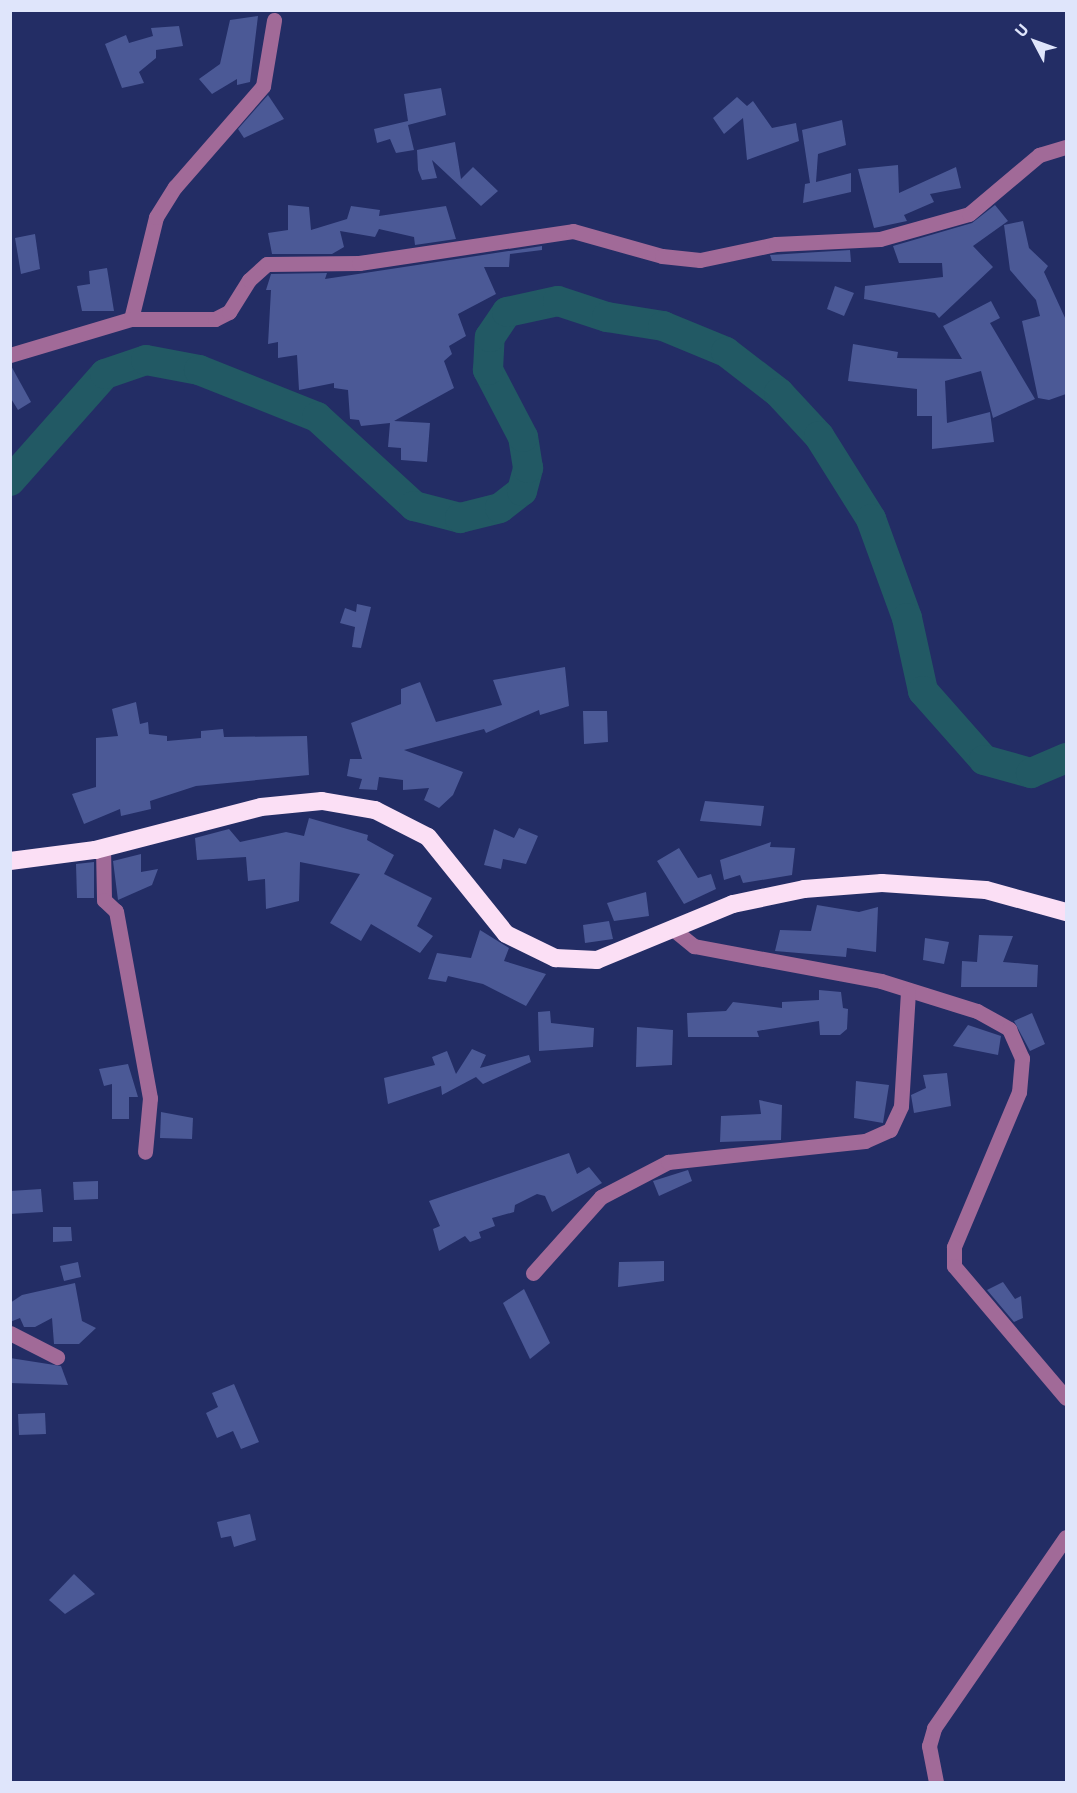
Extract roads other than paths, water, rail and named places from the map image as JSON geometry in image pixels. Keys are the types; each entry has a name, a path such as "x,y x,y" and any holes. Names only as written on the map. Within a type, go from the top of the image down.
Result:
{"highway":[{"path":"10,861 103,847 261,807 321,801 375,810 428,837 506,934 532,951 597,960 757,897 866,884 986,890 1066,912"}],"street":[{"path":"130,318 156,217 175,187 263,86 274,20"},
{"path":"10,355 130,318 215,319 229,312 253,274 267,264 359,263 554,233 594,234 662,256 700,260 776,244 880,239 969,214 1039,155 1066,147"},
{"path":"103,847 104,900 116,911 150,1098 145,1152"},
{"path":"674,930 694,946 881,981 908,993 1001,1021 1022,1058 1012,1113 954,1247 954,1266 1066,1398"},
{"path":"533,1273 602,1197 626,1179 668,1162 865,1141 890,1130 902,1106 908,993"},
{"path":"10,1334 57,1357"},
{"path":"936,1782 929,1746 934,1728 1066,1537"}],"waterway":[{"path":"10,481 105,374 146,360 199,370 317,417 414,506 460,518 500,508 522,491 528,468 523,437 488,370 490,337 507,312 558,301 607,317 663,326 726,352 779,393 819,436 871,519 907,618 923,691 984,760 1031,773 1066,758"}]}
